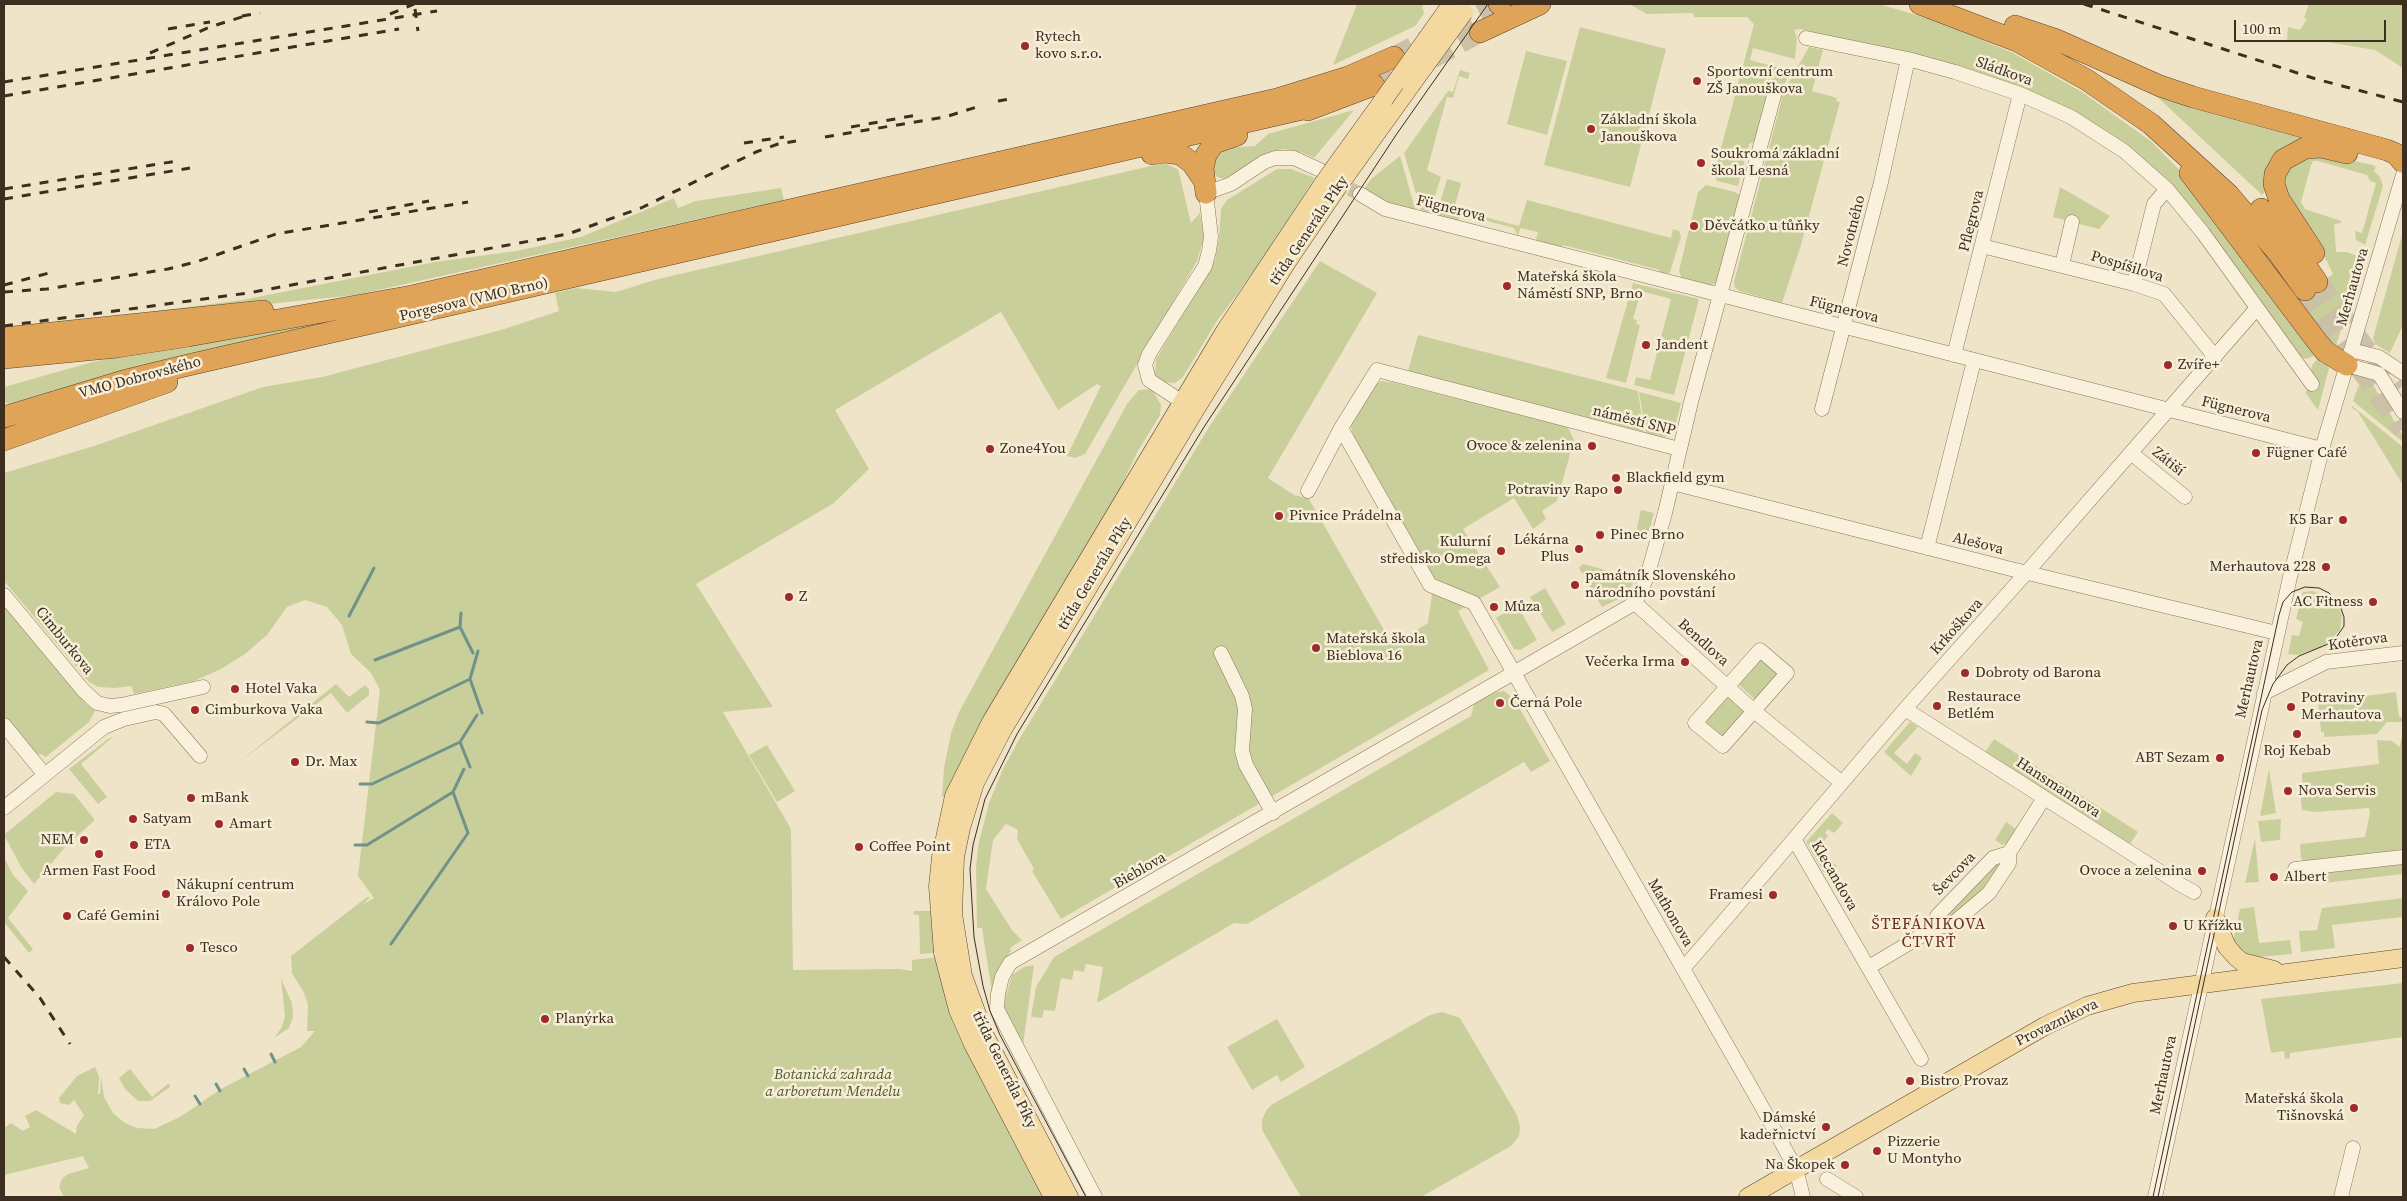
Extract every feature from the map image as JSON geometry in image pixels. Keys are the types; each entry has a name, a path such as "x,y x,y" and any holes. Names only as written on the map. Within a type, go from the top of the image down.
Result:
{"highway":[{"path":"1480,32 1540,4"},
{"path":"1920,4 2017,41 2088,80 2118,100 2176,145 2229,195 2279,254 2316,283"},
{"path":"1963,4 2016,26 2057,40 2160,86 2193,97 2387,150 2396,154 2403,162"},
{"path":"2016,26 2093,67 2156,111 2184,134 2226,173 2268,218 2291,244 2316,283"},
{"path":"4,358 117,347 260,325 412,296 1260,103 1331,84 1394,58"},
{"path":"1068,164 1379,92"},
{"path":"2118,100 2146,130 2171,152 2202,188 2326,352 2349,357"},
{"path":"1205,186 1204,160 1214,143 1226,137 1273,126 1320,105"},
{"path":"2316,283 2314,254 2277,194 2274,179 2281,163 2294,152 2313,147 2403,166"},
{"path":"1068,164 1115,162 1152,154 1173,153 1188,158 1205,186"},
{"name":"Porgesova (VMO Brno)","path":"278,344 1068,164"},
{"path":"4,338 356,299 412,296"},
{"path":"4,440 183,377 236,363 278,344"},
{"name":"VMO Dobrovského","path":"4,417 123,381 278,344"}],"main road":[{"name":"třída Generála Píky","path":"1053,1197 988,1074 958,1010 942,953 939,916 941,857 954,796 991,722 1188,407 1340,182 1411,85 1456,6"},
{"name":"třída Generála Píky","path":"1340,182 1379,92 1456,6"},
{"name":"třída Generála Píky","path":"1069,1197 997,1060 973,1006 963,976 956,942 953,904 955,857 961,828 976,783 1003,729 1188,407"},
{"path":"2215,918 2227,947 2242,962 2287,973"},
{"name":"Provazníkova","path":"1748,1197 2045,1026 2087,1006 2133,993 2200,986 2403,958"}],"street":[{"name":"Sládkova","path":"1806,38 1908,59 1955,72 2020,94 2070,117 2124,151 2167,189 2202,233 2312,384"},
{"name":"Novotného","path":"1822,409 1881,182 1908,59"},
{"path":"1679,449 1775,92"},
{"name":"Pflegrova","path":"1954,355 2020,94"},
{"name":"Fügnerova","path":"1205,186 1230,184 1264,162 1275,158 1294,158 1340,182 1385,209 2322,449"},
{"name":"Merhautova","path":"2155,1197 2277,633 2322,449 2403,175"},
{"path":"1188,407 1149,380 1145,365 1149,354 1205,266 1210,237 1205,186"},
{"path":"2134,284 2154,204 2167,189"},
{"path":"2062,265 2072,222"},
{"name":"Pospíšilova","path":"1982,246 2062,265 2164,294 2215,357"},
{"name":"Krkoškova","path":"1683,969 1905,709 2257,308"},
{"path":"2349,357 2379,357 2403,373"},
{"path":"2349,357 2379,374 2403,412"},
{"path":"1927,548 1974,361"},
{"name":"náměstí SNP","path":"1308,491 1341,428 1377,370 1679,449 1647,577 1635,603"},
{"path":"1341,428 1430,585 1474,603 1515,673 1635,603"},
{"name":"Zátiší","path":"2131,453 2185,497"},
{"name":"Alešova","path":"1672,483 1927,548 2277,633"},
{"name":"Cimburkova","path":"4,595 83,690 92,699 102,704"},
{"name":"Bendlova","path":"1635,603 1754,711 1842,783"},
{"name":"Bendlova","path":"1760,650 1787,673 1723,746 1695,723 1727,687 1760,650"},
{"path":"1221,653 1242,696 1245,709 1242,751 1246,765 1273,813"},
{"name":"Kotěrova","path":"2264,693 2326,662 2403,653"},
{"name":"Bieblova","path":"1023,955 1515,673"},
{"name":"Mathonova","path":"1515,673 1796,1169 1803,1197"},
{"path":"104,727 102,704 121,705 203,687"},
{"name":"Hansmannova","path":"1905,709 2181,886 2194,892"},
{"path":"4,808 104,727 134,716 161,712 172,720 200,756"},
{"path":"4,725 45,775"},
{"path":"1869,967 1936,927 1950,926 1989,893 2009,863 2009,853 2044,798"},
{"name":"Klecandova","path":"1794,840 1921,1059"},
{"name":"Ševcova","path":"1936,927 1937,916 1993,858 2009,853"},
{"path":"2295,869 2403,857"},
{"name":"třída Generála Píky","path":"1023,955 1010,963 1002,977 997,1009 1095,1197"},
{"path":"2341,1197 2353,1148"},
{"path":"1828,1179 1856,1197"}],"green space":[{"path":"1357,4 1422,4 1424,14 1415,26 1333,65"},
{"path":"1629,4 1879,4 1933,20 2013,53 2082,92 2152,142 2189,180 2207,203 2329,368 2318,410 2305,392 2317,383 2311,371 2312,365 2317,360 2314,356 2306,359 2299,356 2200,217 2166,178 2125,146 1956,67 1800,29 1794,30 1797,37 1795,59 1753,48 1750,60 1791,71 1758,140 1749,144 1738,186 1717,181 1714,175 1754,24 1747,17 1694,17 1693,13 1647,14"},
{"path":"2309,4 2403,4 2403,68 2375,50 2320,41 2287,40 2288,27 2300,30 2307,19 2304,18"},
{"path":"1580,27 1666,49 1630,187 1544,165"},
{"path":"1809,47 1823,50 1812,91 1837,98 1836,101 1840,102 1801,245 1782,303 1740,291 1735,288 1734,282 1784,91"},
{"path":"1526,51 1567,61 1547,135 1507,124"},
{"path":"1460,70 1470,73 1468,79 1459,76 1453,98 1447,97 1427,170 1441,177 1431,208 1427,213 1422,214 1404,153 1448,91 1453,92"},
{"path":"2152,92 2318,137 2262,195"},
{"path":"1354,110 1314,158 1301,152 1284,149 1272,152 1228,180 1217,177 1210,169 1221,148 1255,146 1268,134"},
{"path":"1400,156 1416,212 1391,204 1364,189 1371,179"},
{"path":"2308,156 2340,158 2373,165 2376,167 2374,171 2380,177 2383,186 2365,245 2356,240 2355,231 2362,233 2376,183 2370,181 2367,175 2318,161 2313,161 2311,165 2301,202 2305,209 2341,221 2341,223 2334,224 2336,252 2347,252 2362,258 2336,346 2325,343 2294,301 2333,274 2321,249 2294,210 2284,185 2285,177 2292,164"},
{"name":"Botanická zahrada a arboretum Mendelu","path":"1164,163 1178,169 1191,223 1200,213 1204,238 1197,261 1085,454 1075,458 1067,456 1101,386 1097,384 1058,410 1001,312 835,410 869,469 834,503 696,584 773,707 723,712 791,829 793,970 899,969 912,971 912,960 938,957 1045,1197 64,1197 59,1187 62,1179 68,1174 89,1168 83,1156 4,1175 4,1128 11,1123 23,1131 30,1127 25,1116 36,1110 76,1134 77,1126 84,1115 74,1100 69,1105 60,1103 59,1098 77,1076 95,1067 99,1077 98,1094 100,1094 101,1076 104,1097 113,1113 125,1123 137,1128 154,1129 180,1117 221,1089 301,1047 315,1031 307,1031 308,1005 304,993 292,973 291,956 367,897 370,897 364,904 374,898 358,876 380,690 371,673 351,654 342,625 327,607 305,600 287,607 267,635 245,654 221,669 194,681 134,694 131,686 115,688 98,687 89,682 4,581 4,473 94,446 263,387 322,377 501,330 559,311 555,293 576,288 616,292 658,279"},
{"path":"1277,169 1291,169 1315,178 1258,266 1217,321 1183,377 1175,383 1163,382 1155,375 1156,359 1215,261 1221,209 1227,200"},
{"path":"1447,179 1461,183 1454,209 1519,226 1527,200 1671,238 1673,229 1679,231 1681,237 1670,272 1666,275 1659,274 1660,270 1563,245 1561,249 1535,243 1538,232 1520,228 1518,236 1514,228 1460,214 1458,223 1440,217 1438,210"},
{"path":"1706,185 1735,192 1741,196 1718,282 1709,286 1682,279 1679,271 1698,192"},
{"path":"2060,187 2110,216 2099,229 2053,217"},
{"path":"781,188 784,200 356,295 4,331 242,300 435,262 516,251 581,237 674,198 678,208 696,201"},
{"path":"2403,232 2403,325 2390,353 2375,344 2373,338"},
{"path":"1320,261 1377,293 1268,478 1294,495 1309,499 1392,644 1428,623 1434,579 1356,443 1351,427 1354,415 1370,388 1381,381 1391,382 1568,427 1574,440 1557,501 1542,511 1546,519 1533,529 1514,498 1463,529 1500,587 1458,611 1489,670 1061,919 1032,871 1034,869 1017,839 1018,830 1006,824 993,840 986,889 1012,930 1022,940 1010,948 1011,951 1001,967 992,992 982,928 977,928 976,869 978,846 989,803 1003,769 1209,427"},
{"path":"1633,283 1699,299 1674,395 1634,385 1636,377 1650,380 1671,299 1641,291 1633,319 1637,320 1636,324 1640,325 1626,383 1606,378"},
{"path":"398,306 12,405 4,402 4,387 89,363 149,349"},
{"path":"1418,335 1638,391 1644,432 1408,371"},
{"path":"2365,383 2373,385 2403,436 2403,442 2353,401 2358,387"},
{"path":"1152,389 1161,405 1160,415 1138,451 1113,503 971,742 946,799 942,796 944,768 951,733 959,712 1127,404 1139,390"},
{"path":"1639,392 1681,403 1674,430 1670,435 1662,437 1646,433"},
{"path":"2352,406 2403,447 2403,485 2358,412"},
{"path":"1641,510 1654,513 1648,535 1636,532"},
{"path":"1583,564 1635,578 1631,587 1621,598 1602,607 1579,568"},
{"path":"1545,588 1566,624 1552,632 1530,597"},
{"path":"2312,591 2329,597 2339,607 2342,616 2340,630 2328,643 2319,648 2298,655 2288,654 2292,635 2299,636 2303,622 2296,619 2303,592"},
{"path":"4,604 86,704 95,711 89,722 46,757 40,754 36,756 4,716"},
{"path":"1517,605 1537,640 1520,650 1514,649 1496,618"},
{"path":"1757,656 1781,671 1758,702 1736,682"},
{"path":"336,684 349,697 365,685 369,689 369,695 347,713 331,693 238,763"},
{"path":"1504,691 1514,699 1550,761 1531,772 1524,762 1247,924 1234,923 1097,1003 1103,967 1086,964 1084,972 1074,970 1072,980 1061,978 1055,1011 1044,1010 1042,1018 1031,1017 1036,987 1054,957 1471,716 1474,704 1496,692"},
{"path":"2396,692 2399,717 2403,717 2403,730 2402,722 2387,722 2377,734 2324,737 2324,732 2321,732 2318,702"},
{"path":"1725,693 1748,713 1726,739 1703,725"},
{"path":"1910,722 1918,727 1894,753 1907,764 1915,753 1922,758 1911,776 1884,752"},
{"path":"113,737 81,764 107,797 98,804 69,769"},
{"path":"2403,738 2403,854 2306,863 2301,858 2300,844 2365,837 2370,813 2369,808 2316,812 2302,810 2300,791 2303,791 2302,773 2379,764 2377,740 2392,741 2400,747 2401,739"},
{"path":"1994,739 2138,832 2130,844 1985,752"},
{"path":"767,745 795,791 777,802 749,755"},
{"path":"2269,769 2276,813 2260,816"},
{"path":"56,792 74,794 95,820 66,846 34,884 21,867 4,835"},
{"path":"1832,813 1843,823 1834,833 1828,829 1825,833 1828,836 1818,849 1837,866 1824,873 1806,842"},
{"path":"2281,819 2280,840 2261,842 2258,821"},
{"path":"2006,822 2016,829 2008,843 2002,845 1995,840"},
{"path":"2255,838 2259,882 2245,883"},
{"path":"4,857 13,875 28,891 8,918 33,949 29,953 4,922"},
{"path":"2403,860 2403,874 2324,883 2322,869"},
{"path":"1996,862 2001,863 1990,885 1949,923 1942,921 1943,915"},
{"path":"2403,898 2403,917 2332,925 2335,948 2301,952 2299,931 2317,930 2322,908"},
{"path":"2254,907 2259,943 2290,940 2292,954 2258,957 2241,952 2233,942 2240,909"},
{"path":"914,911 931,911 935,953 920,954 919,915 913,914"},
{"path":"1034,965 1023,1045 1005,1015 1004,1002 1012,975 1024,967"},
{"path":"281,979 292,1003 293,1017 289,1028 274,1038 282,1027 285,1016"},
{"path":"2403,983 2403,1037 2290,1053 2290,1058 2285,1059 2284,1051 2271,1053 2261,999"},
{"path":"1442,1012 1460,1018 1517,1115 1520,1127 1519,1136 1511,1146 1421,1197 1301,1197 1262,1130 1262,1120 1266,1111 1271,1105 1430,1015"},
{"path":"1277,1019 1305,1067 1281,1082 1277,1075 1252,1090 1227,1047"},
{"path":"130,1069 152,1097 169,1083 170,1087 150,1101 138,1101 125,1089 119,1078"}],"waterway":[{"path":"349,616 374,568"},
{"path":"375,660 460,627 461,613"},
{"path":"460,627 473,653"},
{"path":"367,722 379,723 470,679 478,651"},
{"path":"470,679 482,713"},
{"path":"360,784 372,784 460,742 477,715"},
{"path":"460,742 470,767"},
{"path":"355,845 367,845 453,792 464,769"},
{"path":"391,944 468,833 453,792"},
{"path":"271,1054 275,1062"},
{"path":"244,1069 248,1076"},
{"path":"216,1084 220,1091"},
{"path":"195,1096 200,1104"}],"tunnel":[{"path":"1394,57 1499,4"},
{"path":"1374,85 1419,65 1480,32"},
{"path":"1350,189 1360,194"},
{"path":"2317,282 2396,391"},
{"path":"2305,290 2403,429"}],"tram line":[{"path":"1086,1197 1000,1035 990,1011 983,986 974,937 970,869 973,845 985,799 1017,734 1204,427 1396,135 1488,4"},
{"path":"2153,1197 2279,615 2283,602 2292,592 2305,587 2319,588 2329,593 2339,603 2344,617 2344,626 2333,642 2299,656 2287,665 2273,684 2262,710 2158,1197"}],"railway":[{"path":"390,14 414,4"},
{"path":"2084,4 2316,79 2403,102"},
{"path":"415,9 418,31"},
{"path":"4,82 437,11"},
{"path":"242,16 260,13"},
{"path":"150,53 210,27 248,15"},
{"path":"168,29 210,22"},
{"path":"4,96 399,29"},
{"path":"998,101 1010,99"},
{"path":"825,137 945,117 980,106"},
{"path":"851,127 917,115"},
{"path":"744,143 784,137"},
{"path":"4,326 248,293 568,234 641,208 756,152 778,144 796,141"},
{"path":"4,189 177,161"},
{"path":"4,199 190,168"},
{"path":"369,212 429,201"},
{"path":"4,292 47,289 168,269 199,261 276,234 468,202"},
{"path":"4,285 49,273"},
{"path":"4,957 40,998 70,1044"}],"place":[{"name":"Rytech kovo s.r.o.","path":"1025,46"},
{"name":"Sportovní centrum ZŠ Janouškova","path":"1697,81"},
{"name":"Základní škola Janouškova","path":"1591,129"},
{"name":"Soukromá základní škola Lesná","path":"1701,163"},
{"name":"Děvčátko u tůňky","path":"1694,226"},
{"name":"Mateřská škola Náměstí SNP, Brno","path":"1507,286"},
{"name":"Jandent","path":"1646,345"},
{"name":"Zvíře+","path":"2168,365"},
{"name":"Ovoce & zelenina","path":"1592,446"},
{"name":"Zone4You","path":"990,449"},
{"name":"Fügner Café","path":"2256,453"},
{"name":"Blackfield gym","path":"1616,478"},
{"name":"Potraviny Rapo","path":"1618,490"},
{"name":"Pivnice Prádelna","path":"1279,516"},
{"name":"K5 Bar","path":"2343,520"},
{"name":"Pinec Brno","path":"1600,535"},
{"name":"Lékárna Plus","path":"1579,549"},
{"name":"Kulurní středisko Omega","path":"1501,551"},
{"name":"Merhautova 228","path":"2326,567"},
{"name":"památník Slovenského národního povstání","path":"1575,585"},
{"name":"Z","path":"789,597"},
{"name":"AC Fitness","path":"2373,602"},
{"name":"Můza","path":"1494,607"},
{"name":"Mateřská škola Bieblova 16","path":"1316,648"},
{"name":"Večerka Irma","path":"1685,662"},
{"name":"Dobroty od Barona","path":"1965,673"},
{"name":"Hotel Vaka","path":"235,689"},
{"name":"Černá Pole","path":"1500,703"},
{"name":"Restaurace Betlém","path":"1937,706"},
{"name":"Potraviny Merhautova","path":"2291,707"},
{"name":"Cimburkova Vaka","path":"195,710"},
{"name":"Roj Kebab","path":"2297,734"},
{"name":"ABT Sezam","path":"2220,758"},
{"name":"Dr. Max","path":"295,762"},
{"name":"Nova Servis","path":"2288,791"},
{"name":"mBank","path":"191,798"},
{"name":"Satyam","path":"133,819"},
{"name":"Amart","path":"219,824"},
{"name":"NEM","path":"84,840"},
{"name":"ETA","path":"134,845"},
{"name":"Coffee Point","path":"859,847"},
{"name":"Armen Fast Food","path":"99,854"},
{"name":"Ovoce a zelenina","path":"2202,871"},
{"name":"Albert","path":"2274,877"},
{"name":"Nákupní centrum Královo Pole","path":"166,894"},
{"name":"Framesi","path":"1773,895"},
{"name":"Café Gemini","path":"67,916"},
{"name":"U Křížku","path":"2173,926"},
{"name":"Tesco","path":"190,948"},
{"name":"Planýrka","path":"545,1019"},
{"name":"Bistro Provaz","path":"1910,1081"},
{"name":"Mateřská škola Tišnovská","path":"2354,1108"},
{"name":"Dámské kadeřnictví","path":"1826,1127"},
{"name":"Pizzerie U Montyho","path":"1877,1151"},
{"name":"Na Škopek","path":"1845,1165"}],"district":[{"name":"ŠTEFÁNIKOVA ČTVRŤ","path":"1929,934"}]}
